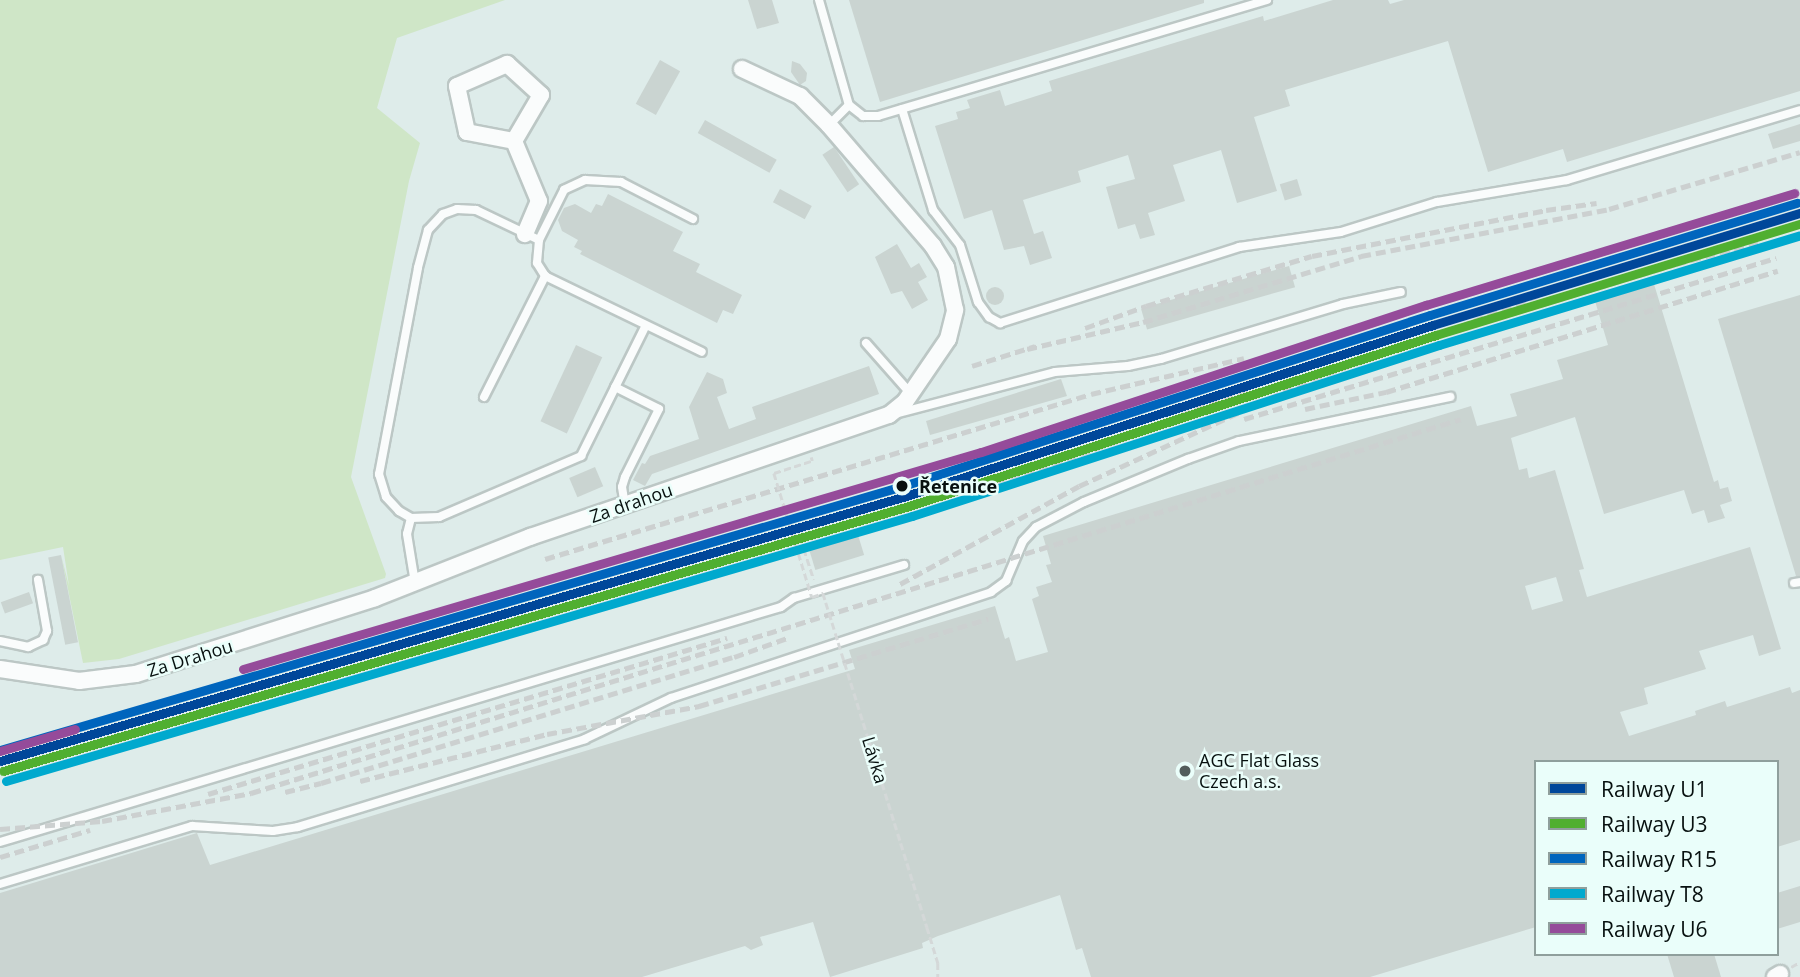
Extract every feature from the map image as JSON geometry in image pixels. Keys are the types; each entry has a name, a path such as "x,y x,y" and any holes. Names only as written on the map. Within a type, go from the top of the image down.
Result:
{"street":[{"path":"507,64 541,95 514,141 467,132 457,86 507,64"},
{"path":"742,69 800,96 829,125 933,246 946,267 951,282 954,310 948,339 911,394 889,415"},
{"path":"514,141 539,201 532,237"},
{"name":"Za drahou","path":"375,598 530,537 889,415"},
{"name":"Za Drahou","path":"0,669 79,681 117,678 277,631 375,598"}],"lane":[{"path":"820,0 849,105 863,116 878,116 1267,0"},
{"path":"829,125 849,105"},
{"path":"902,109 933,210 960,245 978,302 989,317 1000,323 1239,247 1341,232 1437,202 1567,180 1800,110"},
{"path":"693,219 621,182 585,180 565,190 532,237 537,263 545,276 645,327 702,352"},
{"path":"532,237 476,210 457,209 443,214 428,230 418,268 379,474 386,497 399,511 411,518 439,517 581,456 645,327"},
{"path":"484,397 545,276"},
{"path":"889,415 1055,372 1128,366 1161,359 1343,304 1401,292"},
{"path":"866,343 911,394"},
{"path":"615,387 659,409 625,477 622,487 625,505"},
{"path":"0,884 192,826 273,831 298,827 578,742 671,698 770,667 829,643 991,592 1006,581 1023,541 1036,527 1084,502 1188,458 1239,441 1302,426 1450,397"},
{"path":"411,518 407,534 415,583"},
{"path":"0,842 780,607 794,598 904,565"},
{"path":"0,641 27,647 43,640 47,631 38,580"}],"path":[{"path":"808,462 774,473 812,597 820,592"},
{"path":"789,520 827,509"},
{"path":"792,553 869,529"},
{"name":"Lávka","path":"804,549 927,927 938,963 938,977"}],"green space":[{"path":"0,0 505,0 397,38 377,108 420,143 409,181 351,477 386,574 385,578 119,659 83,663 61,555 69,586 63,547 0,560"}],"building":[{"path":"748,0 772,0 779,23 757,29"},
{"path":"849,0 1204,0 1204,3 880,102"},
{"path":"1333,0 1388,0 1390,4 1404,0 1800,0 1800,91 1567,162 1563,149 1488,172 1448,41 1285,90 1290,106 1254,117 1277,191 1237,203 1221,150 1173,165 1185,201 1148,213 1155,235 1140,239 1135,224 1118,229 1106,187 1135,179 1128,155 1078,171 1081,182 1023,200 1034,234 1043,231 1052,258 1030,265 1024,246 1004,250 992,210 964,219 935,126 958,119 956,112 970,108 967,100 1000,90 1005,106 1052,91 1049,81 1263,16 1264,21"},
{"path":"660,60 680,71 656,115 636,104"},
{"path":"792,61 800,64 807,73 806,81 800,85 791,72"},
{"path":"705,120 777,160 769,173 698,133"},
{"path":"1800,124 1800,141 1773,149 1768,134"},
{"path":"834,147 859,184 848,192 822,155"},
{"path":"1297,179 1302,195 1285,201 1280,184"},
{"path":"780,189 812,206 805,219 773,202"},
{"path":"608,194 683,232 673,251 700,264 696,272 742,295 733,314 723,310 717,323 580,254 582,251 574,247 578,240 562,231 558,220 564,208 575,204 591,213 596,204 602,206"},
{"path":"897,244 911,268 919,263 927,277 918,282 928,300 912,309 902,291 891,294 875,257"},
{"path":"1289,266 1295,287 1147,330 1141,308"},
{"path":"1654,284 1714,482 1718,480 1720,489 1728,487 1732,501 1720,505 1725,518 1708,523 1704,510 1692,514 1684,490 1604,514 1575,417 1511,438 1519,470 1527,468 1529,478 1555,470 1584,569 1579,570 1587,597 1750,547 1781,649 1759,656 1753,635 1699,651 1706,669 1644,688 1648,704 1620,712 1629,736 1696,715 1695,711 1725,701 1727,707 1790,687 1792,693 1800,690 1800,840 1779,846 1779,760 1534,760 1534,928 1370,977 1091,977 1082,948 1076,950 1060,895 938,936 922,943 923,948 830,977 813,922 760,937 763,945 751,950 745,946 642,977 0,977 0,893 197,833 210,865 855,669 849,650 995,606 1005,639 1009,637 1016,661 1048,652 1032,599 1039,596 1036,587 1052,582 1046,565 1051,564 1043,536 1471,406 1477,426 1517,416 1510,394 1563,379 1557,360 1608,345 1595,301","holes":["1556,577 1563,601 1532,610 1525,586"]},
{"path":"995,287 1001,290 1004,296 1001,302 995,305 989,302 986,296 989,290"},
{"path":"1800,295 1800,576 1796,576 1718,319"},
{"path":"576,345 602,357 567,433 541,421"},
{"path":"869,366 879,394 652,474 645,486 633,480 642,463 645,464 650,456 699,439 689,407 707,372 723,379 727,393 717,397 729,429 756,419 752,407"},
{"path":"1061,379 1067,396 930,435 926,421"},
{"path":"595,467 603,486 577,497 569,478"},
{"path":"858,535 864,555 815,570 809,550"},
{"path":"61,555 78,642 65,645 48,557"},
{"path":"29,592 33,603 5,614 1,602"},
{"path":"1800,886 1800,922 1779,928 1779,892"},
{"path":"1668,956 1715,956 1721,977 1674,977"}],"railway":[{"path":"1027,349 1143,322 1361,256 1609,209 1800,152"},
{"path":"1085,328 1146,306 1312,256 1546,210 1597,203"},
{"path":"1510,314 1676,264 1760,242"},
{"path":"1244,419 1776,258"},
{"path":"1305,409 1386,392 1778,271"},
{"path":"900,584 1079,486 1312,379 1446,332 1559,287"},
{"path":"972,366 1035,346"},
{"path":"545,559 1091,394 1244,358"},
{"path":"81,749 1052,464 1126,438 1275,377"},
{"path":"0,829 102,821 251,793 1461,419"},
{"path":"360,781 547,734 699,706 988,619"},
{"path":"285,792 734,657 790,637"},
{"path":"208,794 727,638"},
{"path":"0,857 90,830"}],"rail line":[{"name":"U6","path":"243,669 981,452 1426,305 1794,193"},
{"name":"R15","path":"0,750 903,486 1430,315 1797,203"},
{"name":"U1","path":"0,761 906,496 1433,325 1800,213"},
{"name":"U3","path":"3,771 909,506 1436,335 1800,224"},
{"name":"T8","path":"6,781 912,516 1439,345 1800,235"},
{"name":"U6","path":"0,751 75,729"}],"place":[{"name":"Řetenice","path":"902,486"},
{"name":"AGC Flat Glass Czech a.s.","path":"1185,771"}]}
